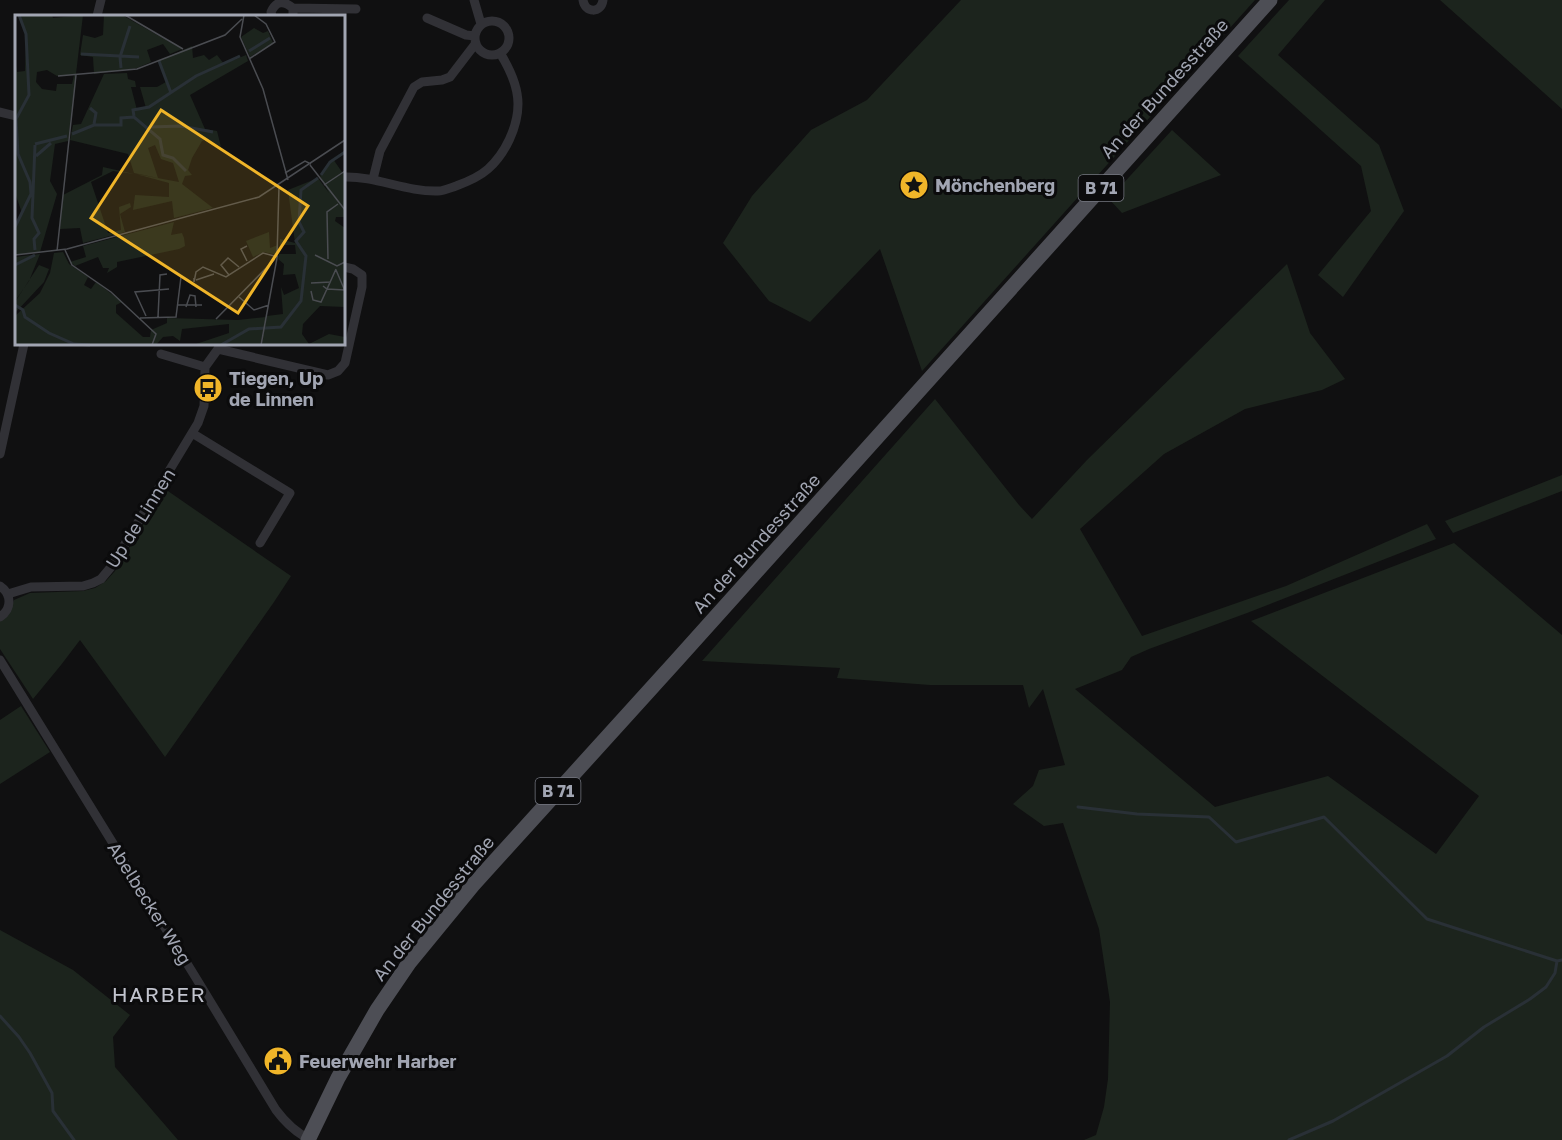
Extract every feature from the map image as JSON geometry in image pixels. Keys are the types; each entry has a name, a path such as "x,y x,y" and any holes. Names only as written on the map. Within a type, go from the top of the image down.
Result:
{"main road":[{"name":"An der Bundesstraße","path":"308,1139 350,1054 387,994 409,963 473,885 1270,0"}],"street":[{"path":"98,15 101,0"},
{"path":"474,0 481,24"},
{"path":"583,0 587,9 592,11 608,0"},
{"path":"598,9 603,0"},
{"path":"270,3 288,3 293,12 356,9"},
{"path":"373,179 380,151 414,87 422,82 450,77 475,39 477,29 487,21 498,21 504,24 509,35 509,43 500,53 489,55 479,49 475,39 427,18"},
{"path":"345,177 373,179 418,191 441,191 467,182 488,170 509,141 517,112 516,88 500,53"},
{"path":"0,112 15,116"},
{"path":"162,354 205,367 219,346 328,375 338,371 345,363 362,287 362,275 345,267"},
{"path":"0,454 24,345"},
{"name":"Up de Linnen","path":"8,594 31,587 83,586 101,579 111,567 198,423 204,406 205,367"},
{"path":"192,433 290,493 260,543"},
{"path":"0,586 8,594 10,604 6,613 0,617"},
{"name":"Abelbecker Weg","path":"0,660 276,1110 292,1128 308,1139"}],"shaded area":[{"path":"961,0 1255,0 922,371 880,249 810,322 769,301 723,243 752,196 811,130 867,100"},
{"path":"1289,0 1325,0 1278,55 1379,145 1404,211 1343,297 1318,275 1371,211 1361,166 1238,56"},
{"path":"1440,0 1562,0 1562,109"},
{"path":"1172,130 1221,175 1122,213 1109,199"},
{"path":"1287,264 1310,333 1345,379 1322,390 1245,409 1164,454 1080,529 1142,636 1286,586 1427,524 1436,539 1149,649 1131,657 1122,670 1075,689 1215,807 1328,776 1436,854 1479,796 1251,621 1454,543 1562,635 1562,1140 1084,1140 1096,1135 1104,1107 1108,1079 1110,1002 1099,929 1063,823 1044,826 1013,804 1033,786 1039,770 1065,765 1043,689 1029,708 1023,685 930,685 837,678 840,668 702,661 935,399 1032,519 1087,460"},
{"path":"1562,475 1562,491 1453,533 1445,521"},
{"path":"165,489 291,576 165,757 80,640 33,699 0,649 0,621 14,600 30,593 83,591 95,588 106,581 115,571"},
{"path":"21,706 50,752 0,784 0,720"},
{"path":"0,930 73,970 130,1015 113,1037 115,1067 178,1140 0,1140"}],"waterway":[{"path":"1078,807 1137,814 1209,817 1236,842 1324,817 1427,919 1557,961 1562,960"},
{"path":"1289,1140 1333,1121 1447,1056 1484,1027 1546,987 1555,973 1557,961"},
{"path":"0,1016 30,1053 52,1093 53,1111 74,1140"}],"place":[{"name":"Mönchenberg","path":"914,185"},
{"name":"Tiegen, Up de Linnen","path":"208,388"},
{"name":"Feuerwehr Harber","path":"278,1061"}],"district":[{"name":"HARBER","path":"159,994"}]}
